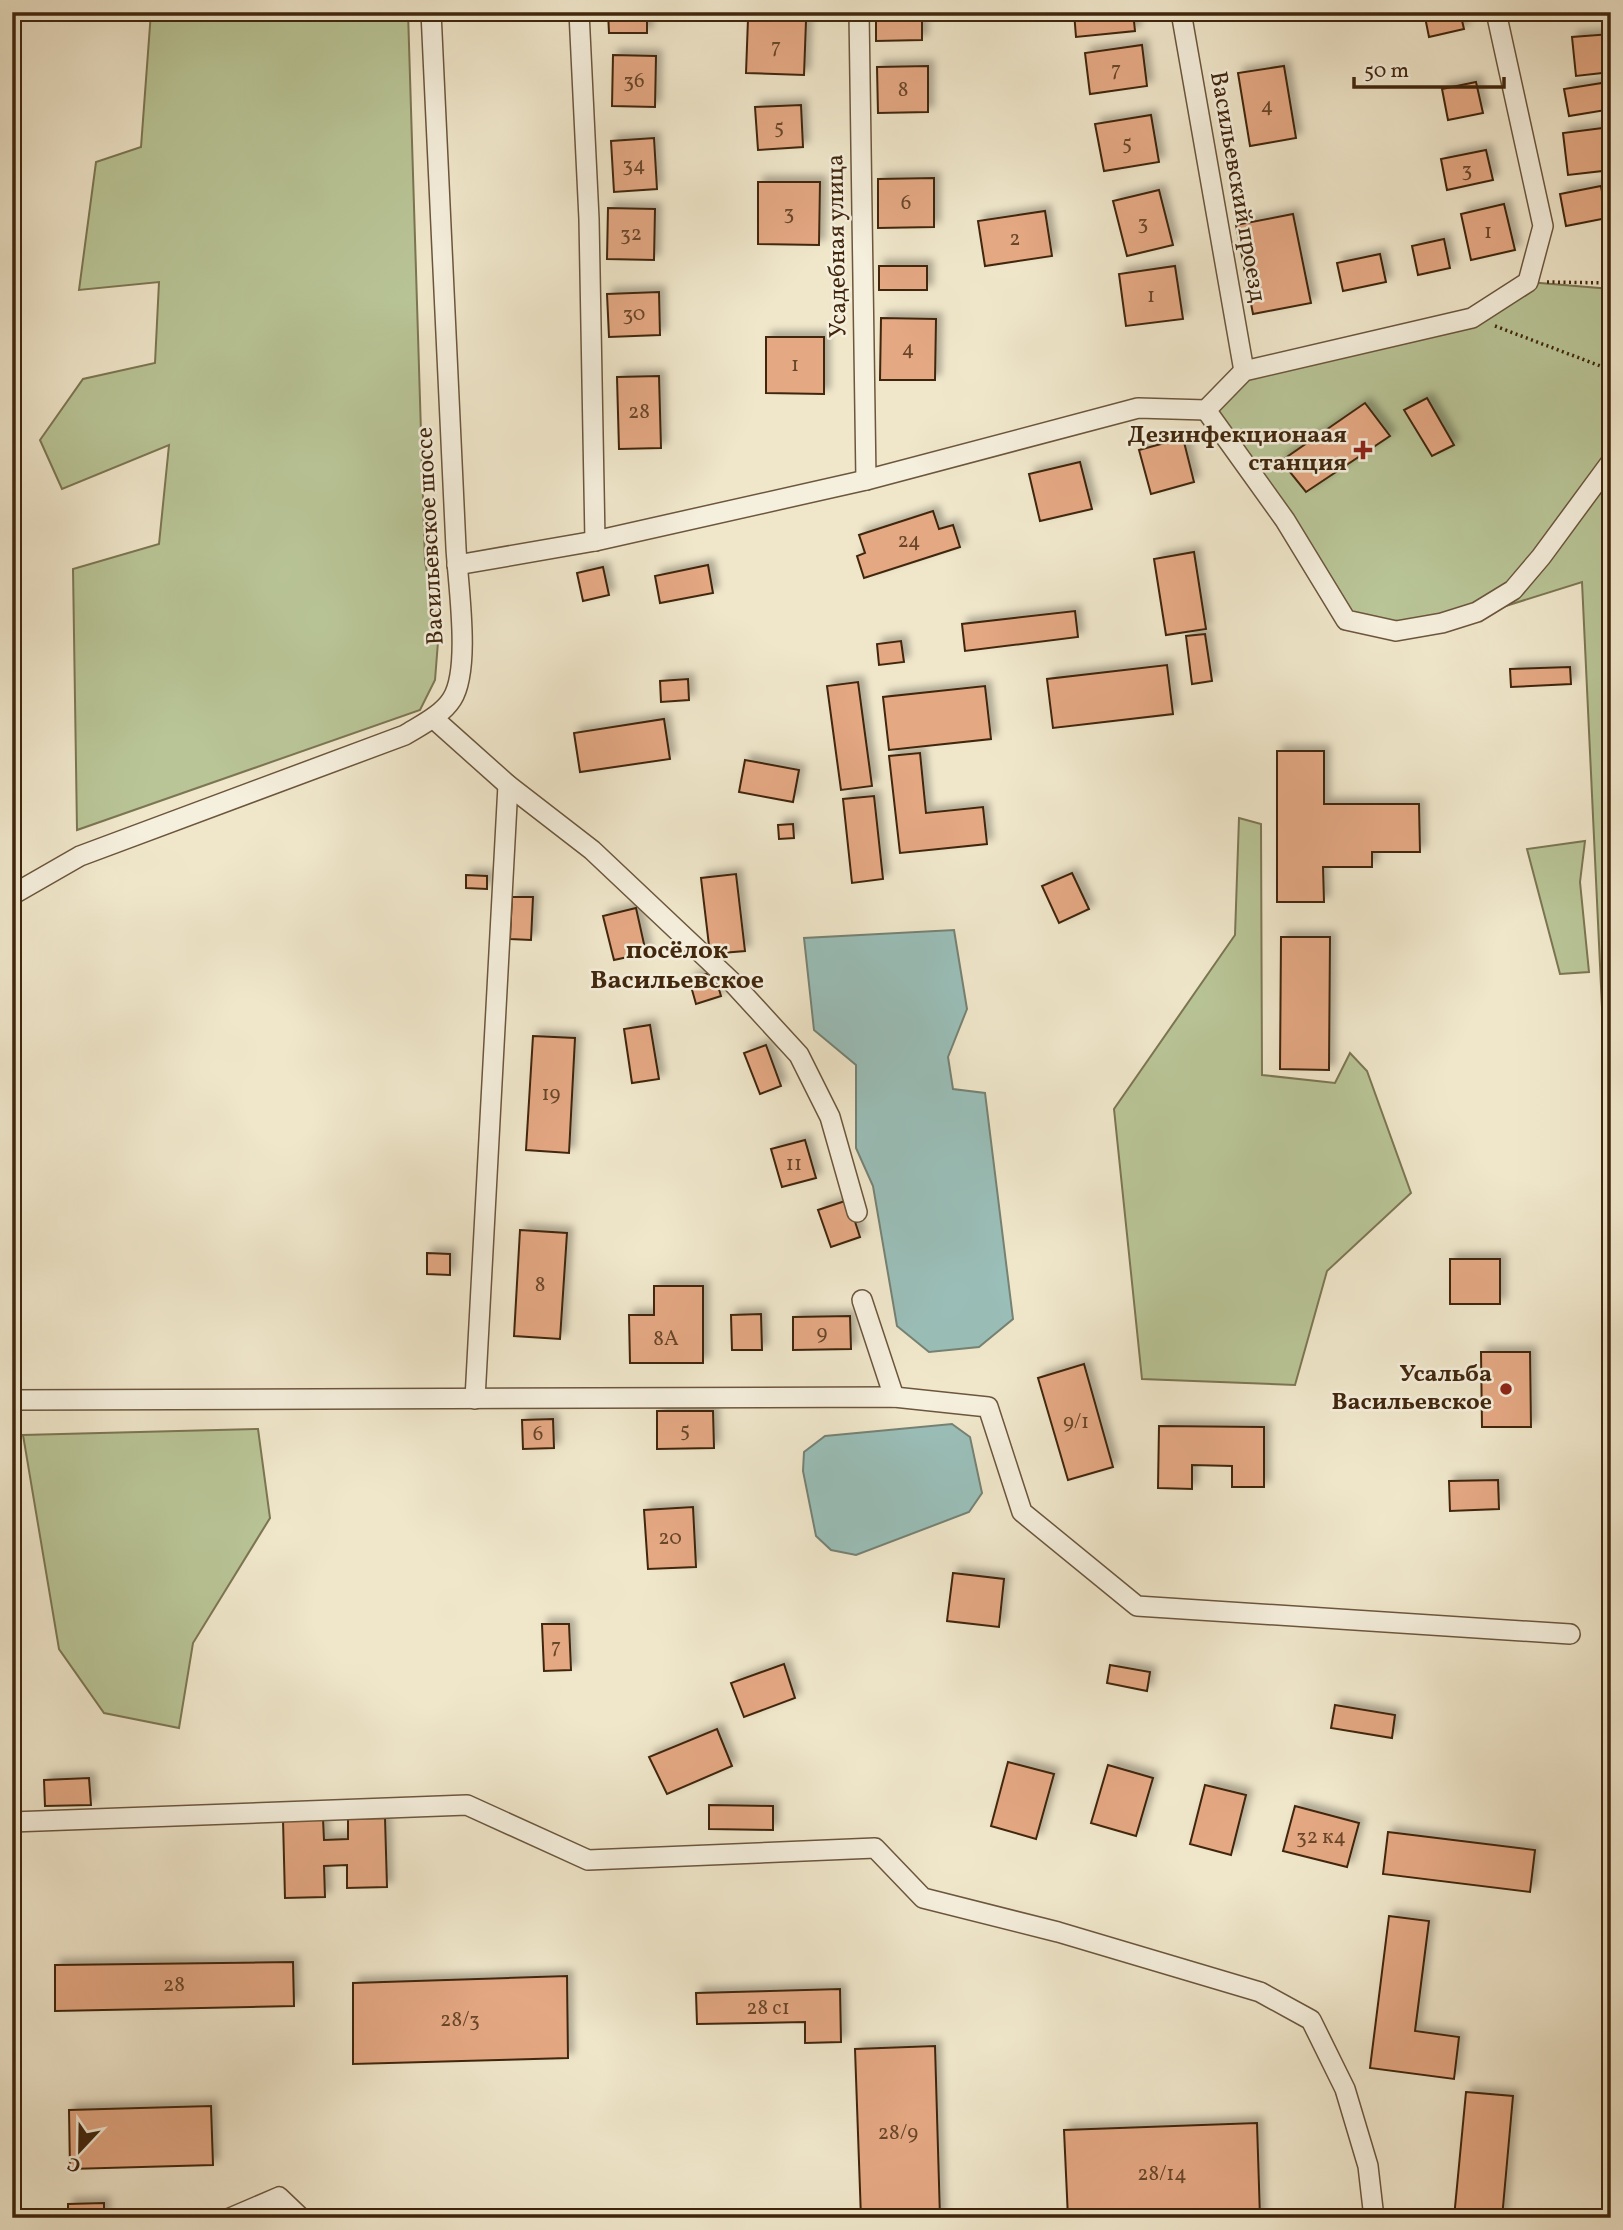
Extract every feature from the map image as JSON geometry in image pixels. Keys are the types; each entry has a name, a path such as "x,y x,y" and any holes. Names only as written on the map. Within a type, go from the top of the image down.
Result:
{"street":[{"name":"Васильевское шоссе","path":"12,895 80,856 405,735 433,718 453,698 463,637 457,565 431,12"},
{"path":"579,12 589,219 596,541"},
{"name":"Усадебная улица","path":"859,12 866,480"},
{"name":"Васильевский проезд","path":"1181,12 1244,371"},
{"path":"457,565 596,541 866,480 1138,408 1206,410 1244,371 1472,317 1528,282 1543,226 1496,12"},
{"path":"1206,410 1285,520 1346,620 1396,631 1442,623 1477,612 1513,590 1611,463"},
{"path":"433,718 508,785 592,850 733,983 799,1055 830,1117 858,1212"},
{"path":"475,1399 508,785"},
{"path":"862,1300 894,1397"},
{"path":"12,1400 894,1397 988,1407 1022,1512 1137,1606 1570,1634"},
{"path":"12,1822 467,1805 588,1860 875,1848 922,1898 1058,1932 1260,1992 1311,2020 1345,2089 1368,2166 1374,2218"},
{"path":"230,2218 279,2197 301,2218"}],"path":[{"path":"1528,282 1611,283"},
{"path":"1472,317 1611,370"}],"green space":[{"path":"151,12 408,12 425,562 439,629 435,680 420,710 77,830 73,569 159,544 169,445 62,489 40,440 83,379 155,363 159,282 79,290 96,162 141,147"},
{"path":"1528,282 1611,289 1611,1199 1582,582 1404,638 1341,629 1206,410 1244,371 1472,318"},
{"path":"1239,818 1261,824 1262,1075 1335,1083 1350,1053 1367,1071 1411,1193 1327,1271 1295,1385 1142,1379 1114,1109 1235,935"},
{"path":"1585,841 1580,882 1589,972 1560,974 1527,849"},
{"path":"258,1429 270,1518 193,1643 179,1728 104,1713 59,1649 23,1435"}],"water":[{"path":"954,930 967,1009 948,1057 953,1089 985,1093 1013,1319 979,1347 929,1352 897,1326 873,1186 856,1148 856,1065 814,1030 804,938"},
{"path":"952,1424 970,1437 982,1493 969,1512 856,1555 831,1550 816,1536 803,1471 804,1452 825,1436"}],"building":[{"path":"608,12 647,12 647,33 609,33"},
{"path":"876,12 922,12 922,40 876,41"},
{"path":"1074,12 1133,12 1135,31 1076,37"},
{"path":"1424,12 1460,12 1464,29 1429,37"},
{"path":"748,19 806,21 804,75 746,73"},
{"path":"1611,34 1611,72 1576,76 1572,37"},
{"path":"1142,45 1147,86 1090,94 1085,53"},
{"path":"613,55 656,56 655,107 612,106"},
{"path":"928,66 928,112 878,113 877,67"},
{"path":"1284,66 1296,138 1250,146 1238,73"},
{"path":"1476,82 1483,113 1448,120 1442,89"},
{"path":"1602,83 1606,110 1569,116 1564,89"},
{"path":"801,105 803,147 758,150 755,107"},
{"path":"1151,115 1159,162 1104,171 1095,124"},
{"path":"1611,127 1611,170 1568,175 1563,133"},
{"path":"654,138 657,189 614,192 611,141"},
{"path":"1486,150 1493,180 1447,190 1441,159"},
{"path":"934,178 934,227 878,228 878,179"},
{"path":"758,182 820,182 819,245 758,244"},
{"path":"1601,186 1607,218 1566,226 1560,194"},
{"path":"1159,190 1173,245 1127,256 1113,201"},
{"path":"1504,204 1515,250 1471,260 1461,214"},
{"path":"608,208 655,209 654,260 607,259"},
{"path":"1045,211 1052,256 985,266 978,221"},
{"path":"1293,214 1311,303 1253,314 1236,225"},
{"path":"1444,239 1450,268 1418,275 1412,246"},
{"path":"1380,254 1386,282 1343,291 1337,263"},
{"path":"879,266 927,266 927,290 879,290"},
{"path":"1175,266 1183,319 1126,326 1119,274"},
{"path":"659,292 660,335 609,337 607,294"},
{"path":"881,318 936,319 935,380 880,380"},
{"path":"766,337 824,337 824,394 766,393"},
{"path":"659,376 661,448 619,449 617,377"},
{"path":"1427,398 1454,445 1432,456 1404,410"},
{"path":"1365,403 1390,436 1306,492 1281,461"},
{"path":"1183,438 1194,482 1151,494 1139,450"},
{"path":"1080,462 1092,509 1040,521 1029,474"},
{"path":"933,511 939,529 953,525 960,547 864,578 857,556 865,553 859,535"},
{"path":"1194,552 1206,629 1166,635 1154,559"},
{"path":"708,565 713,593 660,603 655,576"},
{"path":"603,567 609,595 583,601 577,573"},
{"path":"1075,611 1078,637 965,651 962,624"},
{"path":"1205,634 1212,681 1192,684 1186,636"},
{"path":"901,641 904,662 879,665 877,644"},
{"path":"1167,665 1173,714 1053,728 1047,679"},
{"path":"1570,667 1571,684 1511,687 1510,669"},
{"path":"688,679 689,700 661,702 660,681"},
{"path":"858,682 872,786 841,790 827,686"},
{"path":"985,686 991,739 889,750 883,697"},
{"path":"664,719 670,759 580,772 574,733"},
{"path":"1277,751 1324,751 1324,804 1419,804 1420,852 1372,852 1372,867 1323,867 1324,902 1277,902"},
{"path":"920,753 926,813 983,807 987,844 900,853 889,756"},
{"path":"745,760 799,770 793,802 739,792"},
{"path":"874,796 883,879 852,883 843,799"},
{"path":"793,824 794,838 779,839 778,825"},
{"path":"1072,873 1089,909 1059,923 1042,886"},
{"path":"736,874 745,951 710,954 701,878"},
{"path":"466,875 487,876 487,889 466,888"},
{"path":"512,897 533,897 531,940 510,939"},
{"path":"636,908 646,953 614,960 603,916"},
{"path":"1281,937 1330,937 1329,1070 1280,1069"},
{"path":"714,972 721,996 696,1004 689,979"},
{"path":"650,1025 659,1079 632,1083 624,1029"},
{"path":"533,1036 575,1038 569,1153 526,1150"},
{"path":"766,1045 781,1086 760,1094 744,1053"},
{"path":"805,1140 816,1178 782,1187 771,1149"},
{"path":"848,1200 860,1237 831,1247 818,1210"},
{"path":"520,1230 567,1233 560,1339 514,1336"},
{"path":"427,1253 450,1254 450,1275 427,1274"},
{"path":"1450,1259 1500,1259 1500,1304 1450,1304"},
{"path":"654,1286 703,1286 703,1363 630,1363 629,1315 654,1315"},
{"path":"761,1314 762,1350 732,1350 731,1315"},
{"path":"850,1316 851,1349 793,1350 793,1317"},
{"name":"Усальба Васильевское","path":"1481,1352 1530,1352 1531,1427 1482,1427"},
{"path":"1084,1364 1113,1467 1068,1480 1038,1378"},
{"path":"657,1411 713,1411 714,1448 657,1449"},
{"path":"553,1419 554,1448 523,1449 522,1420"},
{"path":"1159,1426 1264,1427 1264,1487 1232,1487 1232,1466 1192,1465 1192,1489 1158,1488"},
{"path":"1498,1480 1499,1509 1450,1511 1449,1481"},
{"path":"693,1507 696,1567 648,1569 644,1510"},
{"path":"953,1573 1004,1579 999,1627 947,1621"},
{"path":"542,1624 569,1624 571,1670 544,1671"},
{"path":"784,1664 795,1698 744,1717 731,1683"},
{"path":"1110,1665 1150,1672 1147,1691 1107,1683"},
{"path":"1335,1705 1395,1715 1392,1738 1331,1728"},
{"path":"717,1729 732,1766 667,1794 649,1757"},
{"path":"1008,1762 1054,1774 1036,1839 991,1826"},
{"path":"1108,1765 1153,1778 1136,1836 1091,1823"},
{"path":"89,1778 91,1805 45,1806 44,1780"},
{"path":"1205,1785 1246,1795 1231,1855 1190,1844"},
{"path":"709,1805 773,1806 773,1830 709,1829"},
{"path":"1295,1806 1359,1823 1347,1867 1283,1851"},
{"path":"385,1818 387,1887 347,1888 347,1865 324,1866 325,1897 285,1898 283,1820 323,1819 324,1840 348,1839 348,1819"},
{"path":"1388,1832 1535,1850 1530,1892 1383,1874"},
{"path":"1389,1916 1429,1921 1415,2031 1459,2037 1454,2079 1370,2068"},
{"path":"293,1962 294,2006 55,2011 55,1965"},
{"path":"567,1976 568,2058 353,2064 353,1983"},
{"path":"840,1989 841,2042 805,2043 805,2022 697,2024 696,1993"},
{"path":"935,2046 940,2218 861,2218 855,2049"},
{"path":"1466,2092 1513,2096 1502,2218 1454,2218"},
{"path":"211,2106 213,2165 70,2169 69,2110"},
{"path":"1257,2123 1260,2218 1068,2218 1064,2130"},
{"path":"104,2203 104,2218 68,2218 68,2204"}],"place":[{"name":"Дезинфекционаая станция","path":"1363,450"},
{"name":"Усальба Васильевское","path":"1506,1389"}],"district":[{"name":"посёлок Васильевское","path":"677,966"}]}
